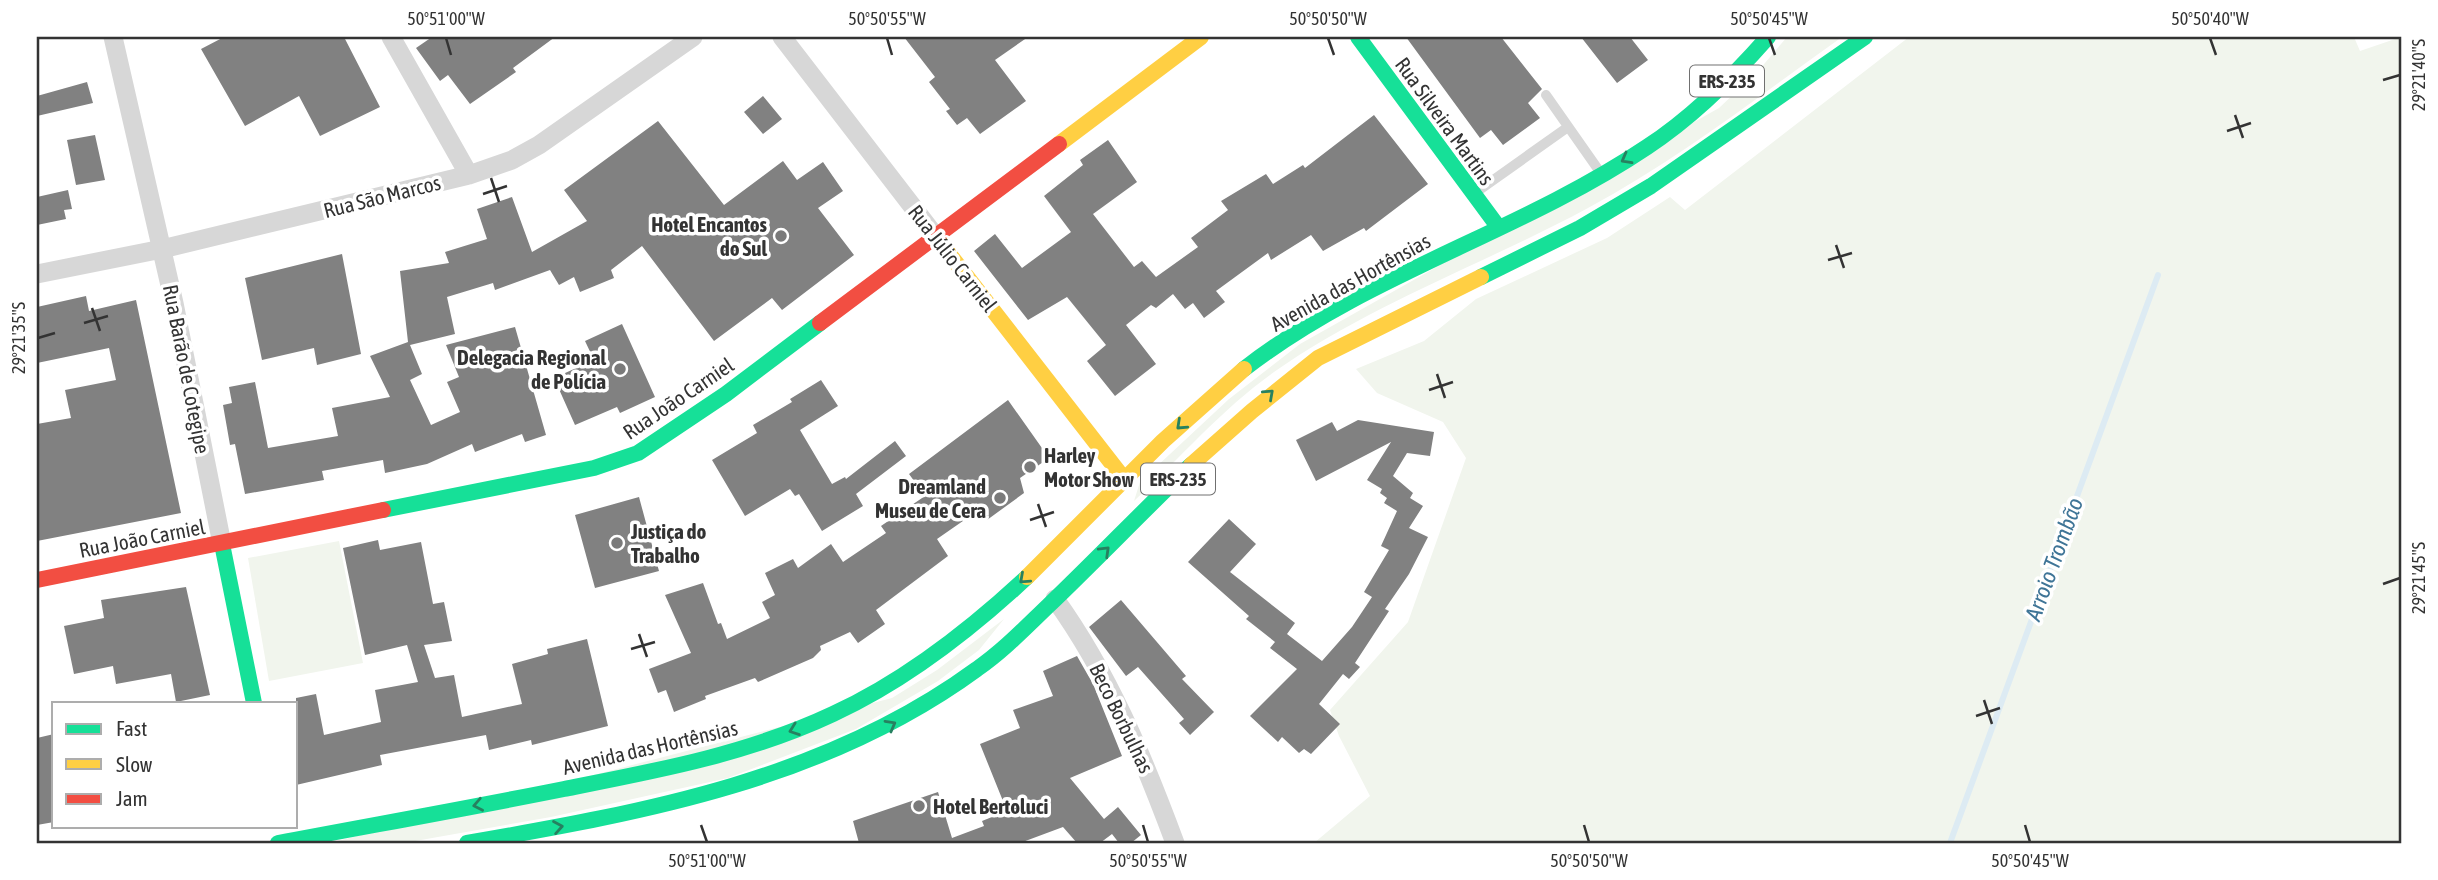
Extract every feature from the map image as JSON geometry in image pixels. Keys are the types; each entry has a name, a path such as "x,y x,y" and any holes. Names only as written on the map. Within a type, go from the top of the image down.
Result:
{"main road":[{"name":"Rua João Carniel","path":"37,580 594,468 638,453 726,394 1201,37"},
{"name":"Rua Silveira Martins","path":"1358,37 1472,195 1499,228"},
{"name":"Avenida das Hortênsias","path":"277,843 712,758 813,723 880,689 964,632 1027,577 1124,479 1246,367 1290,335 1355,299 1499,228 1644,149 1683,121 1721,88 1768,37"},
{"name":"ERS-235","path":"467,843 628,814 749,785 805,766 859,743 920,709 1010,643 1210,447 1280,385 1318,358 1580,228 1651,186 1865,37"},
{"name":"Rua Júlio Carniel","path":"936,237 1124,479"},
{"path":"1010,643 1040,599 1127,504 1124,479"},
{"name":"Rua Barão de Cotegipe","path":"222,544 254,702"}],"street":[{"name":"Rua Barão de Cotegipe","path":"113,37 163,249 222,544"},
{"path":"391,37 469,175"},
{"name":"Rua São Marcos","path":"37,274 163,249 469,175 512,160 539,145 693,37"},
{"name":"Rua Júlio Carniel","path":"782,37 936,237"},
{"name":"Beco Borbulhas","path":"1055,599 1110,686 1127,720 1160,798 1175,843"}],"lane":[{"path":"1546,95 1601,173"},
{"path":"1472,195 1568,127"}],"shaded area":[{"path":"1787,37 1842,37 1718,127 1621,189 1549,228 1349,326 1274,372 1219,417 1134,501 1140,482 1229,399 1300,344 1719,108 1759,70"},
{"path":"1909,37 2354,37 2360,51 2401,37 2401,843 1314,843 1370,796 1339,736 1330,710 1408,622 1466,458 1443,422 1377,393 1356,369 1424,341 1476,299 1607,238 1670,197 1685,210"},
{"path":"339,541 363,663 269,681 248,558"},
{"path":"1004,619 979,650 938,681 856,729 728,778 551,817 404,843 330,843 892,698 937,670"}],"building":[{"path":"224,37 344,37 380,107 320,136 299,96 245,126 201,49"},
{"path":"432,37 555,37 513,68 516,72 470,104 448,75 440,81 416,48"},
{"path":"904,37 1028,37 995,60 1026,101 980,134 967,118 957,125 946,111 950,109 929,82 935,77"},
{"path":"1406,37 1501,37 1542,89 1528,103 1540,118 1503,145 1491,130 1480,138"},
{"path":"1581,37 1630,37 1648,60 1617,83"},
{"path":"87,82 93,103 37,116 37,96"},
{"path":"763,96 782,119 763,134 744,112"},
{"path":"1374,115 1428,184 1366,231 1364,228 1323,251 1311,235 1271,260 1268,253 1216,291 1225,302 1204,318 1193,303 1185,309 1173,294 1156,308 1151,305 1126,325 1156,364 1115,396 1087,361 1106,345 1067,297 1028,320 974,251 995,234 1022,268 1071,232 1044,196 1083,165 1080,160 1108,140 1137,182 1093,214 1134,267 1142,261 1156,277 1198,247 1191,238 1228,210 1221,201 1266,174 1273,184 1303,165 1305,168"},
{"path":"658,121 724,205 783,161 797,180 823,162 843,191 818,208 854,255 782,310 772,298 714,341 642,246 611,270 614,278 580,292 574,277 559,285 550,270 495,290 493,283 447,297 455,334 410,345 422,374 410,380 431,425 460,412 447,382 459,377 446,345 515,327 546,435 525,442 522,434 475,452 472,444 427,464 385,473 383,460 322,471 324,480 245,494 235,444 230,445 223,405 232,403 229,387 255,382 268,448 338,436 332,408 390,397 370,356 408,342 400,271 449,263 445,252 487,239 477,209 512,197 532,252 587,221 564,190"},
{"path":"95,135 105,180 76,185 67,140"},
{"path":"68,190 72,209 64,210 66,219 37,225 37,197"},
{"path":"342,254 361,354 317,365 314,348 262,360 245,278"},
{"path":"86,296 89,311 136,300 181,513 37,541 37,424 71,418 65,390 116,380 109,348 37,363 37,307"},
{"path":"622,324 655,397 620,413 617,407 575,425 554,378 594,360 585,341"},
{"path":"821,380 838,406 800,430 832,484 845,477 846,479 895,441 906,456 856,494 863,506 822,531 799,494 795,496 790,489 745,516 712,460 757,433 753,425 792,402 790,399"},
{"path":"1008,400 1049,458 1020,478 1024,493 987,520 973,514 937,539 948,556 876,610 885,624 858,643 850,632 820,646 821,650 813,658 758,682 755,678 705,696 706,699 674,712 666,690 658,693 649,669 691,653 665,595 703,583 718,624 721,623 727,639 770,618 762,602 775,595 765,573 793,559 798,568 831,544 843,562 886,533 881,526 925,496 909,474"},
{"path":"1358,420 1434,432 1430,456 1407,453 1393,476 1413,493 1410,498 1423,506 1409,528 1428,537 1409,574 1385,609 1389,611 1355,663 1360,667 1349,679 1343,674 1319,704 1340,724 1311,754 1304,749 1299,753 1282,737 1278,742 1250,716 1297,669 1270,648 1275,642 1246,619 1249,616 1188,562 1229,519 1256,544 1230,572 1295,623 1287,634 1322,661 1352,627 1372,597 1364,592 1389,550 1381,546 1397,511 1384,503 1387,498 1380,493 1382,489 1367,480 1391,442 1316,481 1296,440 1332,422 1337,431"},
{"name":"Justiça do Trabalho","path":"639,497 659,571 595,588 575,515"},
{"path":"378,540 380,550 421,542 433,604 444,602 452,641 424,645 435,678 454,675 462,717 522,704 512,664 548,654 547,649 587,639 608,726 532,745 531,740 489,750 486,735 380,755 382,765 298,785 296,698 316,694 324,735 381,722 375,690 418,682 407,645 365,655 343,548"},
{"path":"186,587 210,695 176,702 171,674 116,684 113,666 74,674 64,626 104,618 101,600"},
{"path":"1121,600 1186,676 1182,679 1214,712 1190,735 1179,723 1184,719 1138,667 1126,676 1089,627"},
{"path":"1077,656 1093,684 1122,756 1070,778 1104,819 1118,807 1141,835 1131,843 1119,843 1112,834 1100,843 1077,843 1063,827 1020,843 859,843 853,821 938,792 952,838 984,826 982,821 1007,811 980,744 1020,728 1013,710 1053,696 1043,671"},
{"path":"52,734 52,822 37,825 37,738"}],"waterway":[{"name":"Arroio Trombão","path":"1950,843 2158,275"}],"traffic: fast":[{"path":"1358,37 1499,228"},
{"path":"1244,369 1340,306 1547,205 1647,147 1711,96 1768,37"},
{"path":"1481,277 1580,228 1651,186 1865,37"},
{"path":"383,510 594,468 638,453 726,394 820,323"},
{"path":"467,843 601,818 733,786 797,764 859,738 919,707 996,655 1191,465"},
{"path":"222,544 254,702"},
{"path":"278,843 633,775 701,760 768,740 833,714 886,686 959,635 1027,577"}],"traffic: slow":[{"path":"1059,144 1201,37"},
{"path":"936,237 1124,479"},
{"path":"1191,465 1318,358 1481,277"},
{"path":"1027,577 1163,441 1244,369"}],"traffic: jam":[{"path":"820,323 1059,144"},
{"path":"37,580 383,510"}],"place":[{"name":"Hotel Encantos do Sul","path":"781,236"},
{"name":"Delegacia Regional de Polícia","path":"620,369"},
{"name":"Harley Motor Show","path":"1030,467"},
{"name":"Dreamland Museu de Cera","path":"1000,498"},
{"name":"Justiça do Trabalho","path":"617,543"},
{"name":"Hotel Bertoluci","path":"919,806"}]}
